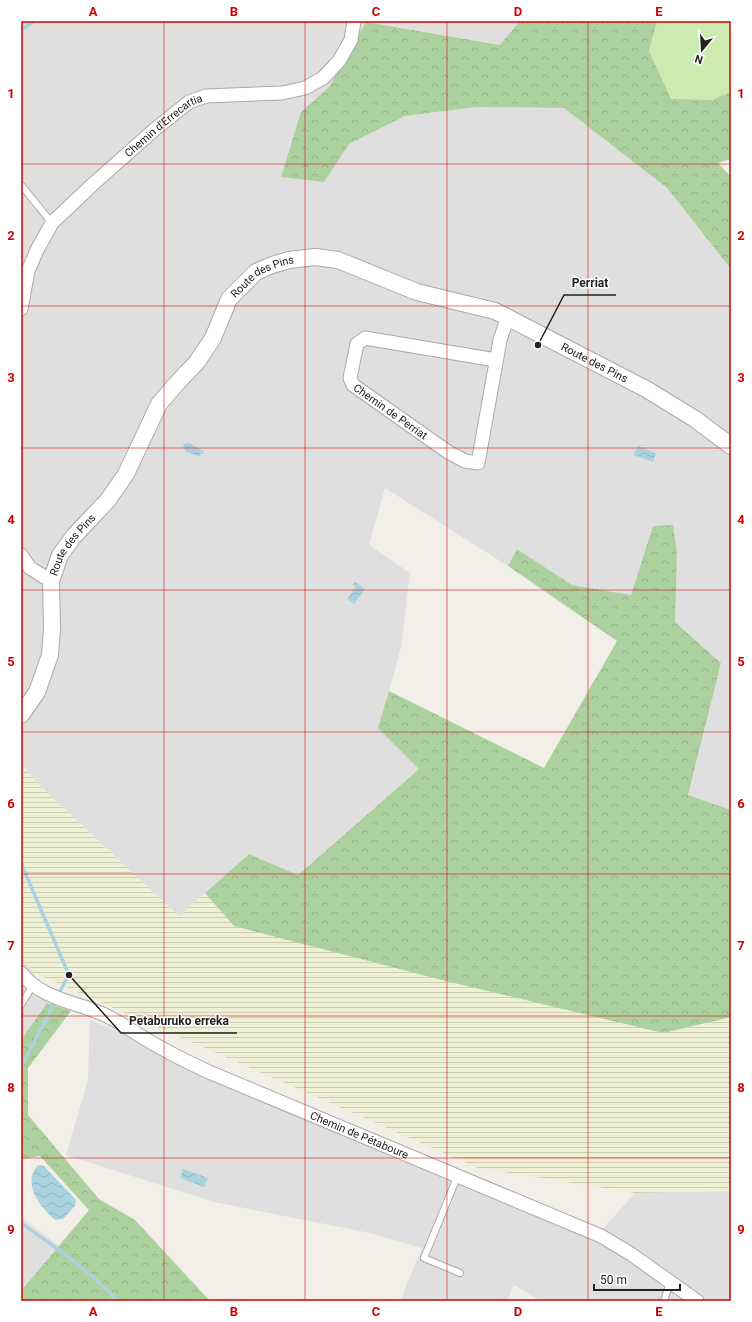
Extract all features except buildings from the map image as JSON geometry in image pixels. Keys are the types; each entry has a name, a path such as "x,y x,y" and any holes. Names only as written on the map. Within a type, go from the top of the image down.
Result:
{"street":[{"name":"Chemin d'Errecartia","path":"21,309 28,271 37,250 52,223 92,185 189,102 206,96 282,94 305,88 324,78 339,61 351,40 354,21"},
{"name":"Route des Pins","path":"21,715 37,692 50,655 52,628 51,581 60,555 74,536 108,500 126,474 159,404 201,357 213,338 228,299 256,272 289,260 314,257 338,260 417,292 475,305 508,316 646,389 695,419 731,446"},
{"name":"Chemin de Perriat","path":"496,360 365,338 357,344 350,378 353,385 448,452 465,461 478,462 496,360 508,316"},
{"path":"21,556 30,568 51,581"},
{"name":"Chemin de Pétaboure","path":"21,974 33,985 48,995 86,1007 108,1016 164,1050 214,1074 601,1236 670,1281 697,1301"}],"lane":[{"path":"21,185 52,223"},
{"path":"21,1005 33,985"},
{"path":"458,1175 424,1258 460,1273"},
{"path":"664,1301 670,1281"}],"shaded area":[{"path":"21,21 520,21 501,45 366,22 329,87 301,112 324,182 349,143 405,116 476,107 564,108 667,188 731,269 731,810 688,796 721,663 675,622 677,554 653,526 631,595 572,585 517,549 508,566 385,488 369,545 410,573 401,647 379,728 419,769 298,875 249,854 179,916 38,784 21,762"},
{"path":"21,957 34,973 47,1003 21,1040"},
{"path":"90,1020 467,1182 601,1231 635,1193 731,1191 731,1301 540,1301 514,1285 507,1301 400,1301 422,1248 365,1232 214,1202 66,1155 88,1080"},
{"path":"21,1217 59,1246 21,1291"}],"green space":[{"path":"520,21 657,21 649,51 671,99 712,100 731,92 731,159 718,163 731,177 731,269 667,188 564,108 476,107 405,116 349,144 324,182 281,177 301,112 329,87 366,22 500,45"},
{"path":"657,21 731,21 731,92 712,100 671,100 649,51"},
{"path":"673,525 677,554 675,622 721,663 688,795 731,810 731,1017 663,1033 442,980 234,926 205,893 249,854 298,875 419,769 378,728 389,691 544,768 617,641 508,566 517,549 572,585 631,595 653,526"},
{"path":"21,762 38,784 179,916 205,893 235,926 663,1033 731,1017 731,1191 635,1193 478,1168 34,973 21,957"},
{"path":"47,1003 71,1011 28,1068 28,1115 99,1199 135,1220 210,1301 21,1301 21,1291 89,1210 40,1156 21,1159 21,1040"}],"water":[{"path":"186,443 189,443 204,451 204,453 198,456 186,452 183,446"},
{"path":"638,446 656,453 653,462 634,455"},
{"path":"355,582 365,589 354,604 347,599 356,587 353,585"},
{"path":"38,1165 44,1166 76,1200 75,1206 63,1219 55,1220 44,1209 35,1195 32,1188 32,1180 33,1172"},
{"path":"183,1169 208,1178 204,1187 180,1178"}],"waterway":[{"path":"21,30 34,21"},
{"path":"21,863 69,975 59,993"},
{"path":"21,1067 54,1004"},
{"path":"21,1223 84,1269 118,1301"}],"place":[{"name":"Perriat","path":"538,345"},
{"name":"Petaburuko erreka","path":"69,975"}]}
